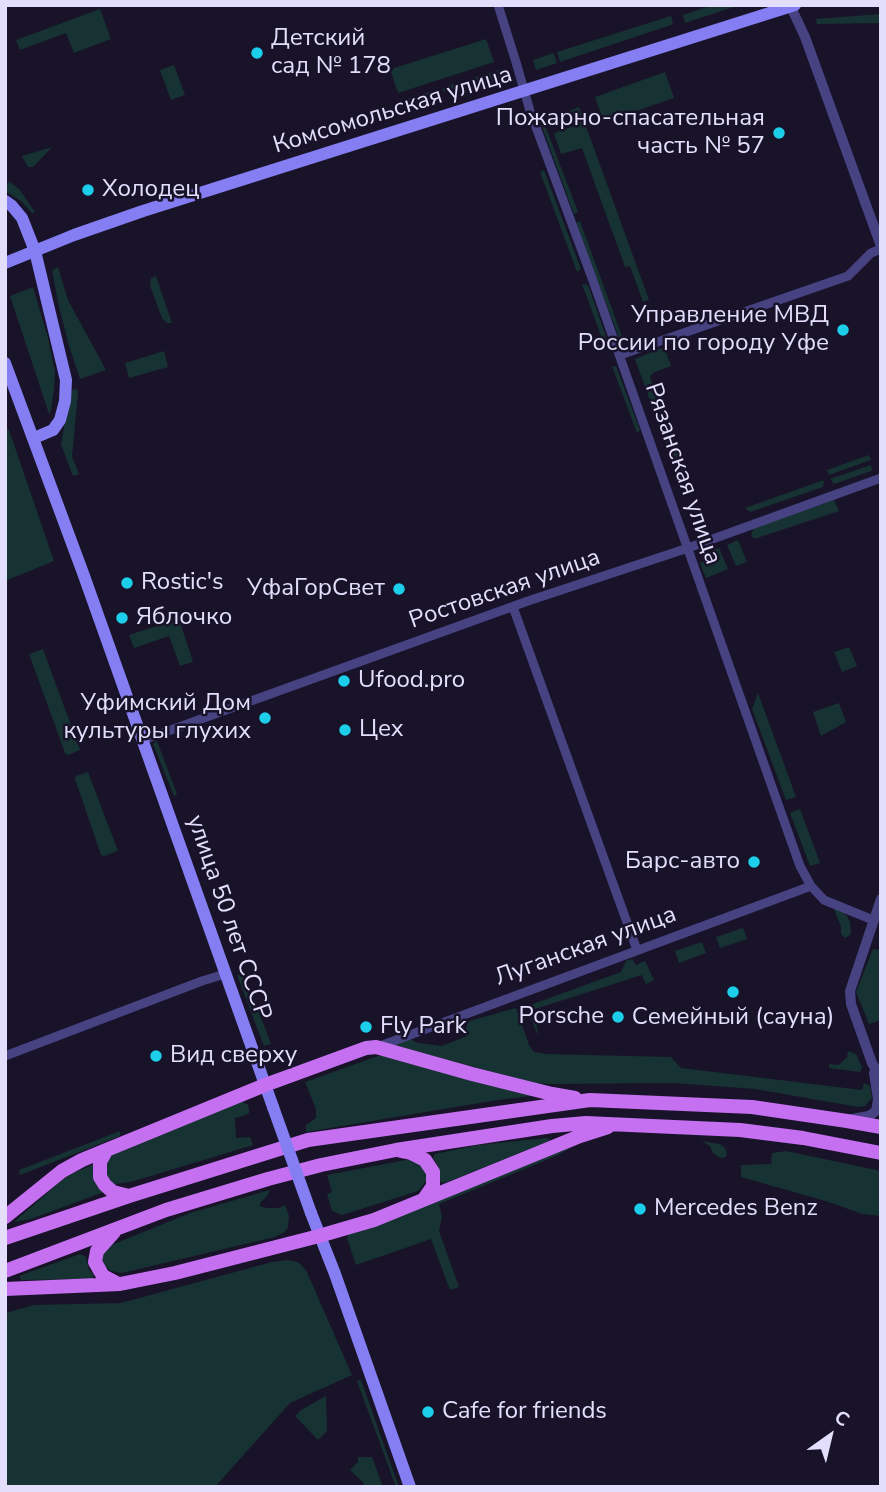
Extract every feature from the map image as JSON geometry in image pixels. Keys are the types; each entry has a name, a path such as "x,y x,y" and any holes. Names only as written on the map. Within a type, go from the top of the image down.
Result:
{"main road":[{"name":"Комсомольская улица","path":"7,262 143,211 792,6"},
{"path":"5,201 22,218 35,251 66,380 65,401 60,420 54,430 34,438"},
{"name":"улица 50 лет СССР","path":"5,363 411,1487"},
{"path":"5,1217 62,1171 265,1085 366,1048 376,1047 534,1090 590,1100 752,1107 881,1127"},
{"path":"5,1238 308,1140 590,1100"},
{"path":"5,1271 166,1210 321,1165 396,1150 563,1125 586,1122 740,1130 803,1138 881,1153"},
{"path":"5,1289 120,1284 175,1273 319,1236 374,1220 580,1136 616,1124"},
{"path":"860,1148 881,1159"},
{"path":"396,1150 419,1156 433,1172 433,1186 423,1200"},
{"path":"106,1151 100,1162 100,1177 114,1192 129,1196"},
{"path":"118,1228 97,1251 95,1262 103,1276 120,1284"}],"street":[{"name":"Рязанская улица","path":"498,5 530,111 620,355 800,866 811,886 824,900 877,921"},
{"path":"620,355 848,276 881,247 792,6"},
{"name":"Ростовская улица","path":"143,740 578,583 688,548 881,478"},
{"path":"513,607 637,950"},
{"name":"Луганская улица","path":"376,1047 811,886"},
{"path":"847,1121 869,1116 876,1111 878,1104 872,1063 851,1004 850,991 877,921 881,899"},
{"path":"5,1056 225,974"},
{"path":"872,1063 881,1079"}],"green space":[{"path":"713,5 740,5 685,23 683,15"},
{"path":"100,9 111,39 74,53 66,33 20,50 16,40"},
{"path":"881,14 881,23 817,24 816,19"},
{"path":"671,16 671,25 560,62 557,52"},
{"path":"486,39 494,62 398,93 391,72 394,68"},
{"path":"554,53 557,63 536,70 533,60"},
{"path":"174,65 185,95 171,100 160,70"},
{"path":"499,70 502,82 466,93 443,91 442,88"},
{"path":"665,72 674,98 604,122 595,97"},
{"path":"435,90 435,93 418,102 400,108 398,102"},
{"path":"579,107 649,300 643,302 630,266 625,267 582,148 561,154 554,133 574,126 569,111"},
{"path":"540,112 578,212 574,214 537,113"},
{"path":"52,147 33,167 28,167 22,156"},
{"path":"544,170 581,269 577,272 540,172"},
{"path":"9,181 19,189 35,212 32,213 21,201 5,191"},
{"path":"580,221 624,342 621,343 576,223"},
{"path":"58,267 68,300 106,370 80,379 59,307 52,270"},
{"path":"156,276 172,323 167,323 162,318 150,286 151,278"},
{"path":"582,284 588,285 609,345 606,349"},
{"path":"33,287 55,372 49,414 10,296"},
{"path":"665,349 671,366 653,373 650,377 691,488 683,491 635,359"},
{"path":"164,351 168,367 129,378 125,363"},
{"path":"612,366 616,366 640,430 637,433"},
{"path":"77,389 72,456 79,474 73,476 61,444 71,390"},
{"path":"6,428 9,430 54,561 5,581"},
{"path":"869,455 871,460 829,475 827,470"},
{"path":"871,465 871,471 834,484 830,479"},
{"path":"824,480 823,487 750,512 745,508"},
{"path":"834,500 839,511 757,538 751,535 754,528"},
{"path":"738,540 747,562 736,566 727,545"},
{"path":"719,548 728,569 706,578 700,563 711,559 708,552"},
{"path":"179,619 193,662 180,666 169,636 134,648 129,635"},
{"path":"849,647 857,666 842,672 834,652"},
{"path":"43,649 80,750 68,755 29,654"},
{"path":"758,693 796,797 786,800 752,709"},
{"path":"839,703 846,722 821,736 813,712"},
{"path":"157,741 177,794 174,796 153,744"},
{"path":"88,772 118,851 104,856 101,855 75,779 76,776"},
{"path":"800,809 820,863 810,866 790,813"},
{"path":"837,909 847,916 850,922 851,933 845,938 841,934 841,926 834,910"},
{"path":"743,928 747,939 720,948 716,937"},
{"path":"702,942 706,953 679,963 675,951"},
{"path":"873,949 881,950 881,1020 869,1024 856,992"},
{"path":"632,959 636,965 645,961 654,980 646,984 642,975 535,1009 538,1036 527,1008 530,1005 621,972 626,961"},
{"path":"244,973 271,1044 264,1046 237,975"},
{"path":"516,1008 534,1052 671,1057 681,1068 862,1090 864,1083 870,1086 872,1098 865,1106 858,1107 755,1089 674,1083 534,1083 391,1045 410,1039 418,1043 442,1046 467,1036 469,1021"},
{"path":"848,1051 856,1054 862,1067 860,1072 829,1068 829,1064 838,1065 842,1062"},
{"path":"392,1055 539,1095 306,1132 306,1125 316,1118 316,1109 305,1082 378,1056"},
{"path":"235,1102 243,1102 248,1105 249,1110 246,1115 235,1118 236,1138 250,1137 253,1145 131,1182 114,1184 106,1176 105,1160 110,1153"},
{"path":"120,1131 120,1136 20,1175 19,1170"},
{"path":"550,1139 549,1141 443,1183 438,1176 439,1167 433,1158 435,1154 478,1145"},
{"path":"701,1141 720,1144 725,1148 726,1157 720,1158 713,1153 710,1146"},
{"path":"568,1144 569,1149 556,1156 439,1204 442,1217 439,1231 459,1287 450,1290 431,1239 356,1265 347,1238 349,1233"},
{"path":"786,1151 881,1171 881,1216 862,1214 741,1177 741,1165 771,1164 772,1153"},
{"path":"411,1159 426,1168 427,1180 418,1191 342,1215 332,1211 327,1194 332,1192 327,1175"},
{"path":"94,1164 104,1192 31,1219 14,1222 61,1181"},
{"path":"270,1190 260,1206 279,1208 285,1205 289,1216 288,1228 275,1237 122,1273 111,1271 104,1265 103,1253 109,1246 190,1213"},
{"path":"80,1254 86,1257 89,1270 94,1274 92,1279 21,1280 19,1276"},
{"path":"288,1260 298,1262 306,1270 352,1375 290,1403 215,1487 5,1487 5,1313 34,1305 121,1303"},
{"path":"361,1380 399,1487 396,1487 357,1381"},
{"path":"326,1396 327,1431 318,1440 295,1416"},
{"path":"358,1457 372,1457 383,1487 362,1487 364,1483 350,1470 358,1462"}],"place":[{"name":"Детский сад № 178","path":"257,53"},
{"name":"Пожарно-спасательная часть № 57","path":"779,133"},
{"name":"Холодец","path":"88,190"},
{"name":"Управление МВД России по городу Уфе","path":"843,330"},
{"name":"Rostic's","path":"127,583"},
{"name":"УфаГорСвет","path":"399,589"},
{"name":"Яблочко","path":"122,618"},
{"name":"Ufood.pro","path":"344,681"},
{"name":"Уфимский Дом культуры глухих","path":"265,718"},
{"name":"Цех","path":"345,730"},
{"name":"Барс-авто","path":"754,862"},
{"name":"Семейный (сауна)","path":"733,992"},
{"name":"Porsche","path":"618,1017"},
{"name":"Fly Park","path":"366,1027"},
{"name":"Вид сверху","path":"156,1056"},
{"name":"Mercedes Benz","path":"640,1209"},
{"name":"Cafe for friends","path":"428,1412"}]}
